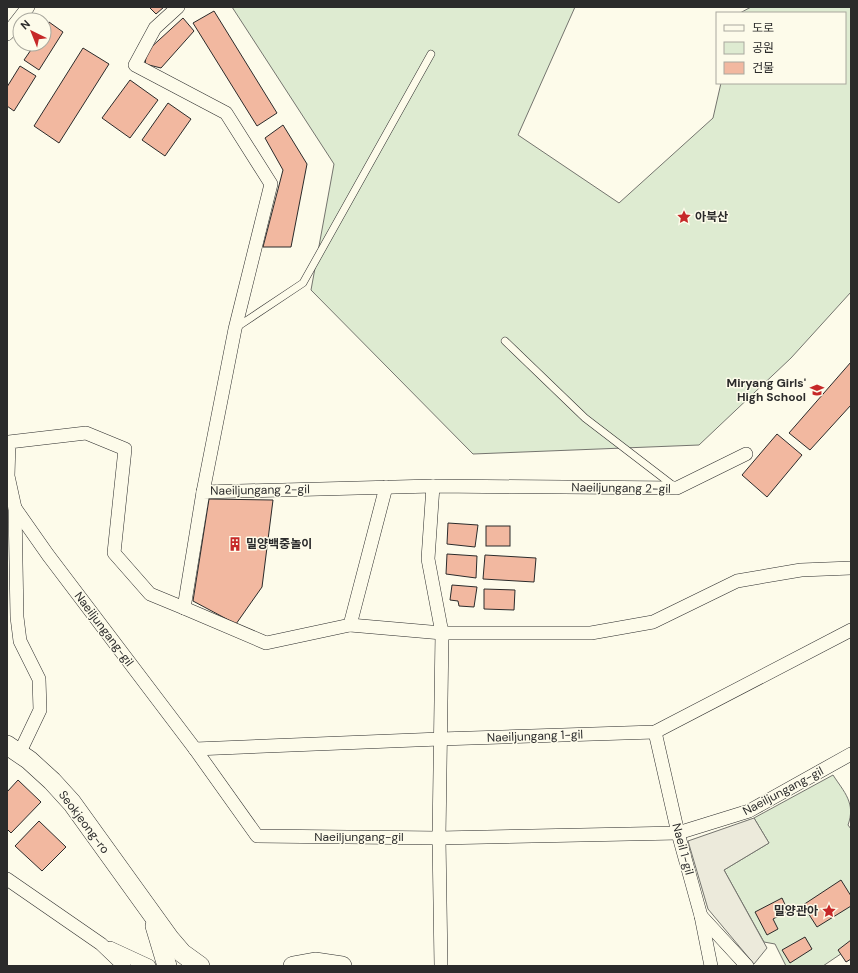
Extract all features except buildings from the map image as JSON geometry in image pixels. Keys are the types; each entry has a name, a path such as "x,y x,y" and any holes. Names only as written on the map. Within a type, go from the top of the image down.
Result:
{"street":[{"path":"7,34 28,7"},
{"path":"178,7 155,28 135,65 226,113 271,184 235,329 203,492"},
{"path":"13,750 40,710 39,679 20,641 17,617 12,603 16,508 8,476 9,442 86,433 125,449 114,553 150,594 266,643 350,625 442,633 591,633 653,622 738,581 801,570 851,568"},
{"path":"677,488 746,454"},
{"path":"434,486 428,559 442,633 439,838 441,966"},
{"name":"Naeiljungang 2-gil","path":"184,608 203,492 434,486 677,488"},
{"path":"350,625 386,487"},
{"name":"Naeiljungang-gil","path":"16,508 48,555 195,749 257,836 439,838 678,833 749,811 851,754"},
{"name":"Naeiljungang 1-gil","path":"195,749 655,732 851,630"},
{"name":"Naeil 1-gil","path":"655,732 678,833 701,916 711,966"},
{"name":"Seokjeong-ro","path":"13,750 29,760 52,781 72,803 182,953 200,966"},
{"path":"7,879 101,944 124,966"},
{"path":"149,910 167,966"},
{"path":"701,916 747,966"},
{"path":"101,944 150,966"},
{"path":"293,966 315,962 342,966"},
{"path":"177,966 190,964 200,966"}],"lane":[{"path":"235,329 302,283 431,54"},
{"name":"Naeiljungang 2-gil","path":"505,340 585,418 677,488"}],"green space":[{"path":"232,7 575,7 518,135 619,203 713,118 721,84 846,84 846,12 742,12 751,7 851,7 851,292 791,358 699,445 473,454 311,290 334,164"},
{"path":"833,775 845,792 851,810 848,825 851,829 851,947 823,966 786,966 775,944 764,942 724,870 769,843 754,818"}],"shaded area":[{"path":"754,818 769,843 724,870 767,948 754,964 708,909 688,841"}],"place":[{"name":"아북산","path":"684,217"},
{"name":"Miryang Girls' High School","path":"817,390"},
{"name":"밀양백중놀이","path":"235,544"},
{"name":"밀양관아","path":"829,911"}]}
